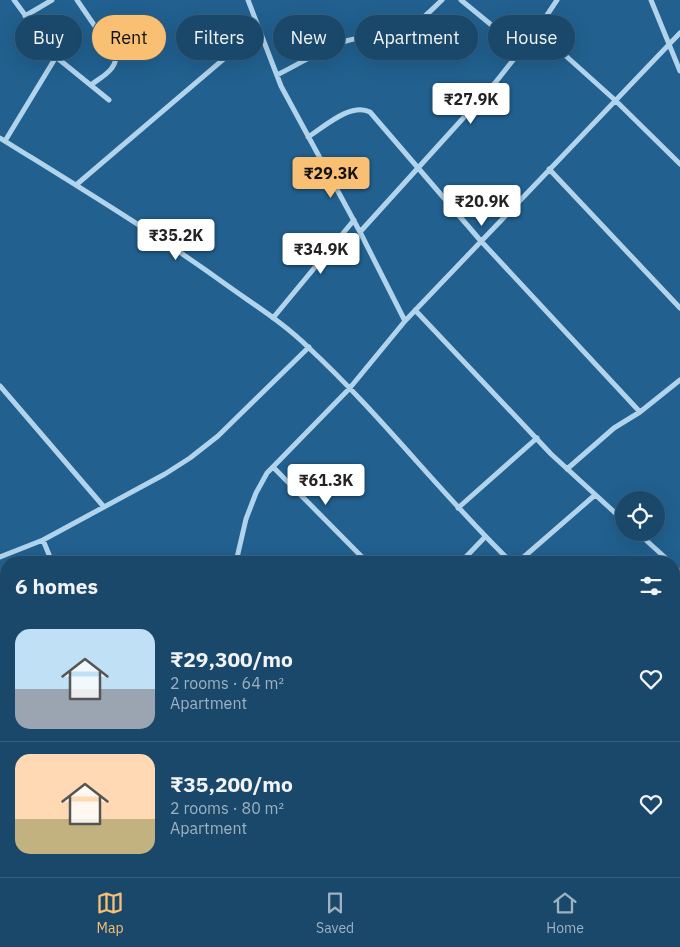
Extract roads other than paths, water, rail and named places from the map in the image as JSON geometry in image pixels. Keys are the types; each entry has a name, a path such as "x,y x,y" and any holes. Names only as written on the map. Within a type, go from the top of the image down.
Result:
{"street":[{"path":"14,0 24,15"},
{"path":"27,15 52,0"},
{"path":"77,0 116,57 116,63 111,70 91,85"},
{"path":"248,0 254,15"},
{"path":"277,74 344,42 361,37 381,36 404,31 420,21 442,0"},
{"path":"461,0 488,22"},
{"path":"547,15 557,0"},
{"path":"651,0 680,71"},
{"path":"237,556 246,519 256,493 273,466 349,389 405,321 480,240 680,33"},
{"path":"263,39 277,74 308,137 354,220 405,321"},
{"path":"54,60 2,139 172,246 272,318 309,348 505,556"},
{"path":"60,60 109,100"},
{"path":"76,185 223,60"},
{"path":"360,232 418,170 513,60"},
{"path":"571,60 616,100 680,164"},
{"path":"308,137 349,112 364,109 370,112 480,240 640,412"},
{"path":"549,169 680,308"},
{"path":"272,318 354,220"},
{"path":"415,310 567,469 615,513"},
{"path":"3,556 43,540 165,474 218,436 309,348"},
{"path":"567,469 614,428 640,412 680,380"},
{"path":"0,386 104,507"},
{"path":"458,508 537,438"},
{"path":"273,466 361,556"},
{"path":"525,556 595,495"},
{"path":"467,556 486,537"},
{"path":"43,540 50,556"},
{"path":"647,541 663,556"}]}
